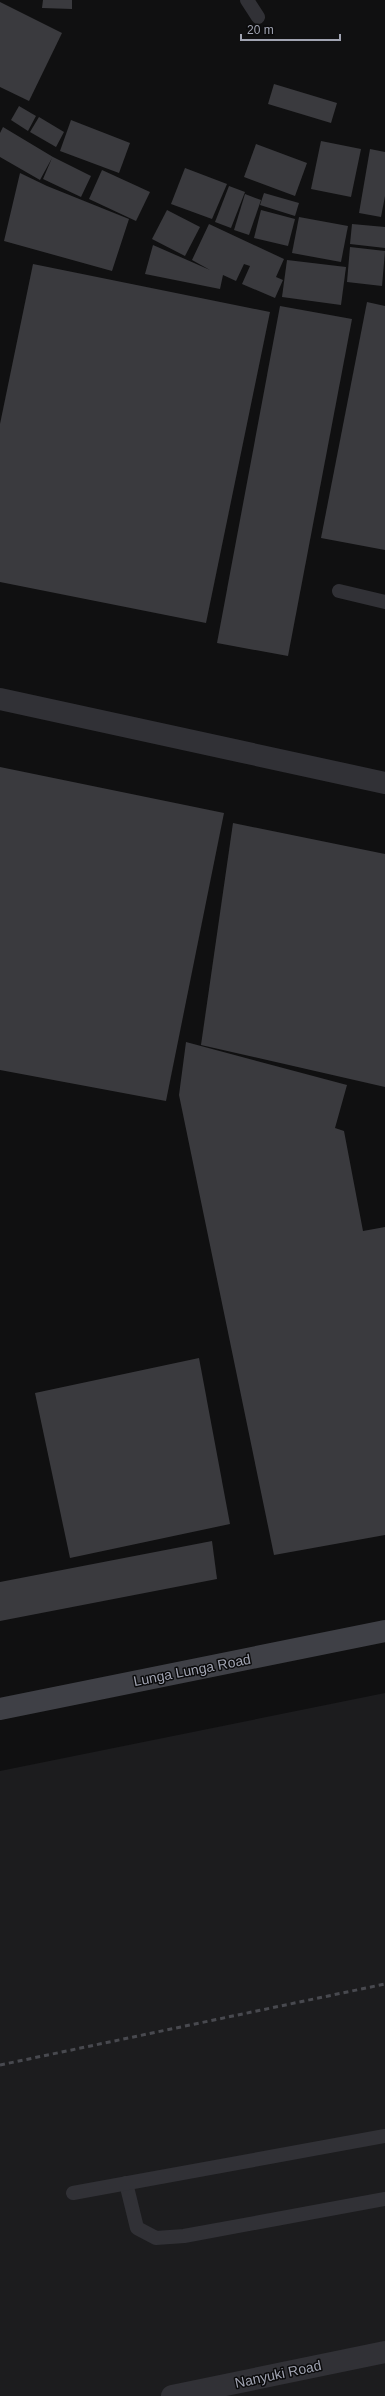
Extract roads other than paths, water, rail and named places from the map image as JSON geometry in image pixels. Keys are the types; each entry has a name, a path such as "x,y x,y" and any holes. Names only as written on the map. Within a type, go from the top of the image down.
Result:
{"main road":[{"name":"Lunga Lunga Road","path":"0,1709 385,1631"}],"street":[{"path":"0,699 385,783"},
{"name":"Nanyuki Road","path":"172,2396 205,2393 385,2352"}],"lane":[{"path":"247,0 258,17"},
{"path":"339,591 385,602"},
{"path":"73,2193 385,2136"},
{"path":"126,2183 138,2228 156,2238 184,2236 385,2199"}],"railway":[{"path":"0,2065 385,1984"}]}
